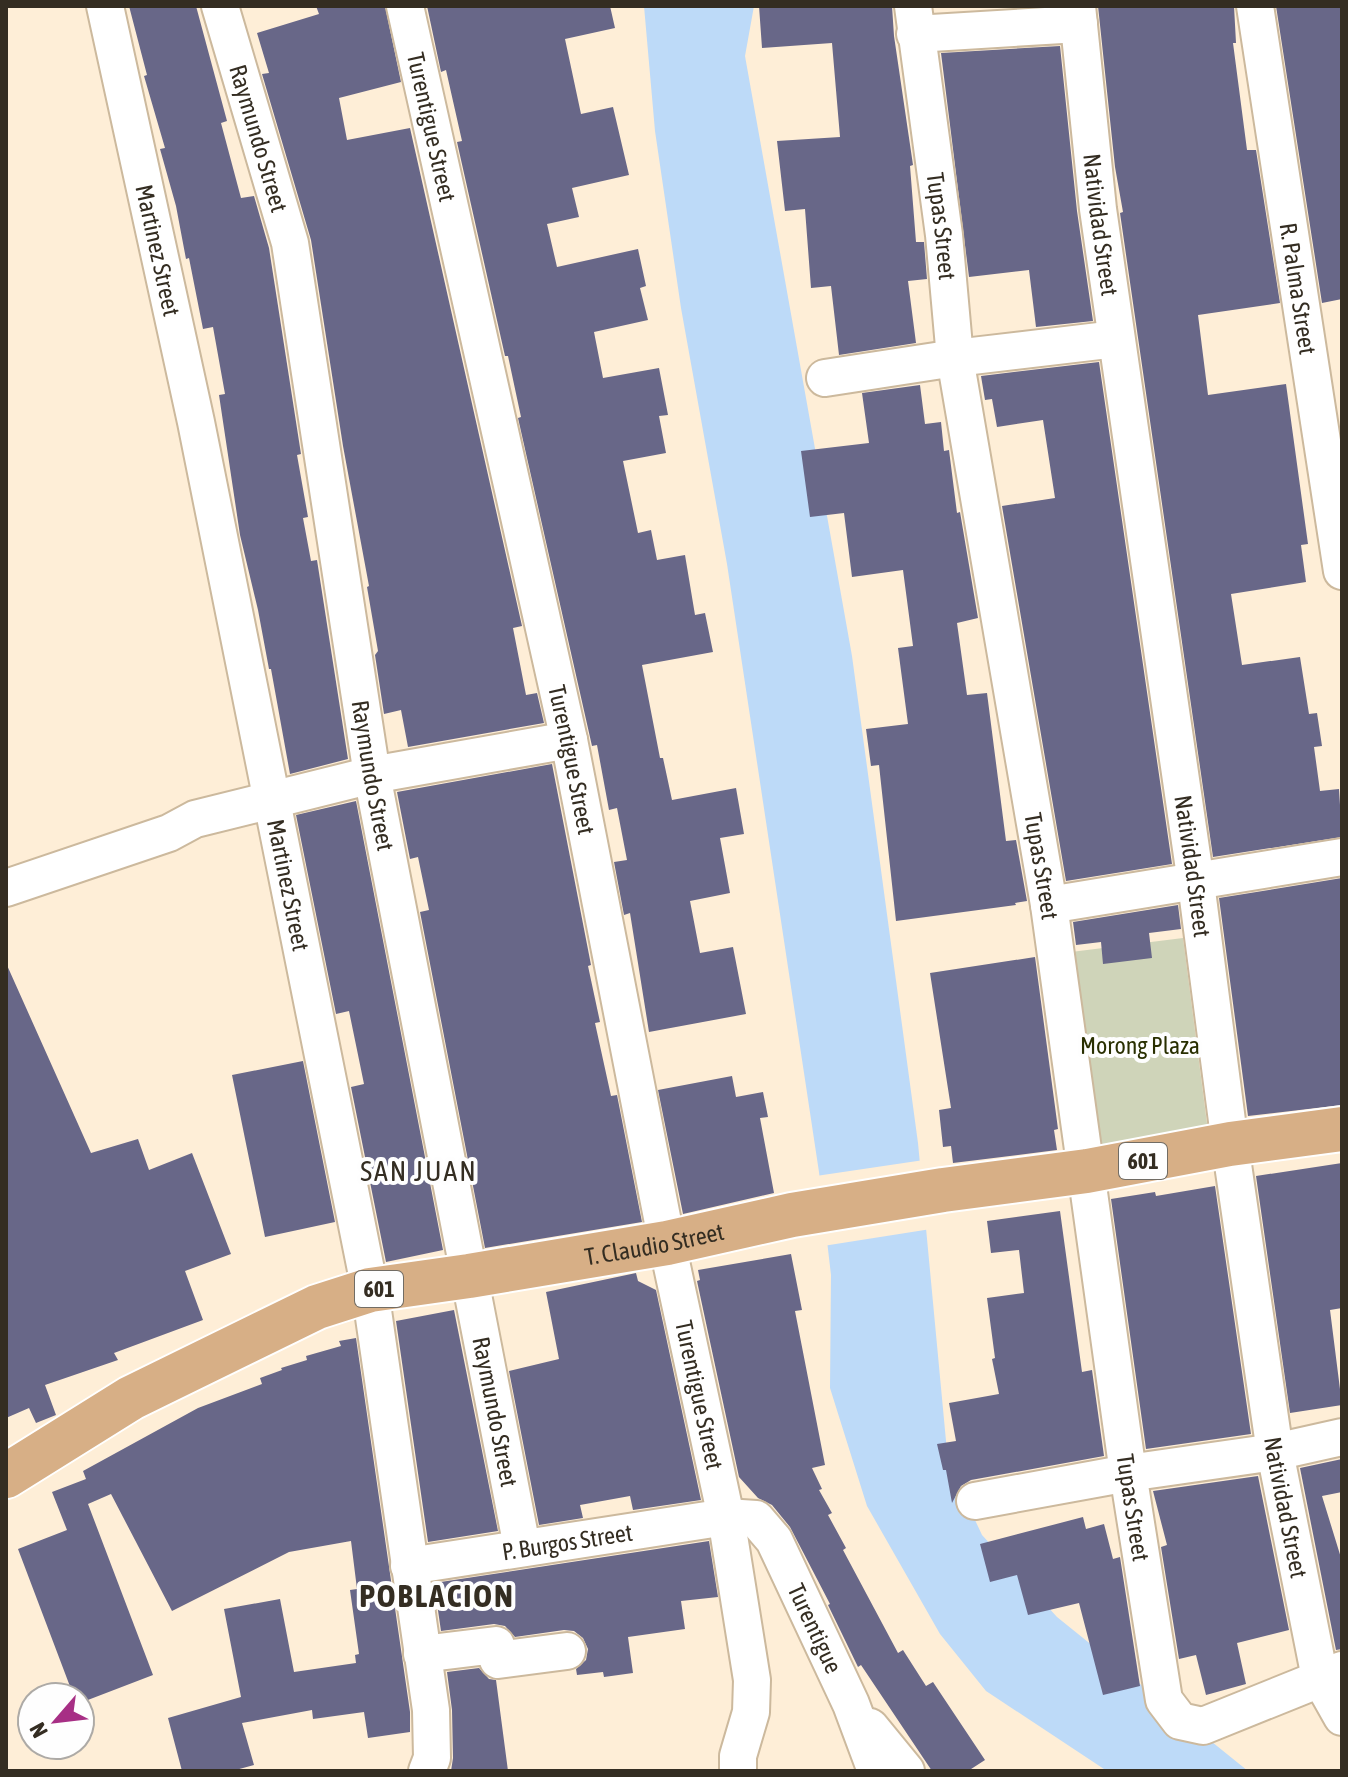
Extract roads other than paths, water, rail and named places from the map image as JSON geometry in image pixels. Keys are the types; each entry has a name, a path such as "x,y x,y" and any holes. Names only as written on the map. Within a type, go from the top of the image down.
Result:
{"main road":[{"name":"T. Claudio Street","path":"6,1476 131,1398 317,1307 370,1290 667,1243 792,1215 943,1190 1087,1171 1230,1144 1342,1129"}],"street":[{"name":"Martinez Street","path":"105,6 196,422 370,1290 431,1710 432,1758 427,1771"},
{"name":"Raymundo Street","path":"220,6 290,243 372,775 522,1547"},
{"name":"Turentigue Street","path":"405,6 569,740 667,1243 726,1517 752,1680 747,1766"},
{"name":"R. Palma Street","path":"1255,6 1342,571"},
{"path":"914,20 1078,15"},
{"name":"Natividad Street","path":"1078,15 1098,209 1275,1452 1342,1717"},
{"name":"Tupas Street","path":"914,20 944,235 955,358 1049,905 1128,1473 1164,1700 1180,1721 1203,1726 1331,1674"},
{"path":"825,378 955,358 1116,339"},
{"path":"6,888 169,833 195,819 372,775 569,740"},
{"path":"1049,905 1342,857"},
{"path":"975,1501 1128,1473 1275,1452 1342,1437"},
{"name":"P. Burgos Street","path":"409,1566 726,1517"},
{"name":"Turentigue","path":"726,1517 756,1519 774,1540 851,1704 876,1771"},
{"path":"422,1654 496,1645 498,1660 567,1651"},
{"path":"851,1704 906,1771"}],"water":[{"path":"644,6 754,6 745,56 852,656 918,1143 948,1462 982,1535 1057,1617 1248,1771 1107,1771 986,1691 940,1634 867,1506 830,1388 831,1275 819,1172 727,564 681,308 655,131"}],"district":[{"name":"SAN JUAN","path":"419,1171"},
{"name":"POBLACION","path":"437,1595"}],"park label":[{"name":"Morong Plaza","path":"1140,1045"}]}
